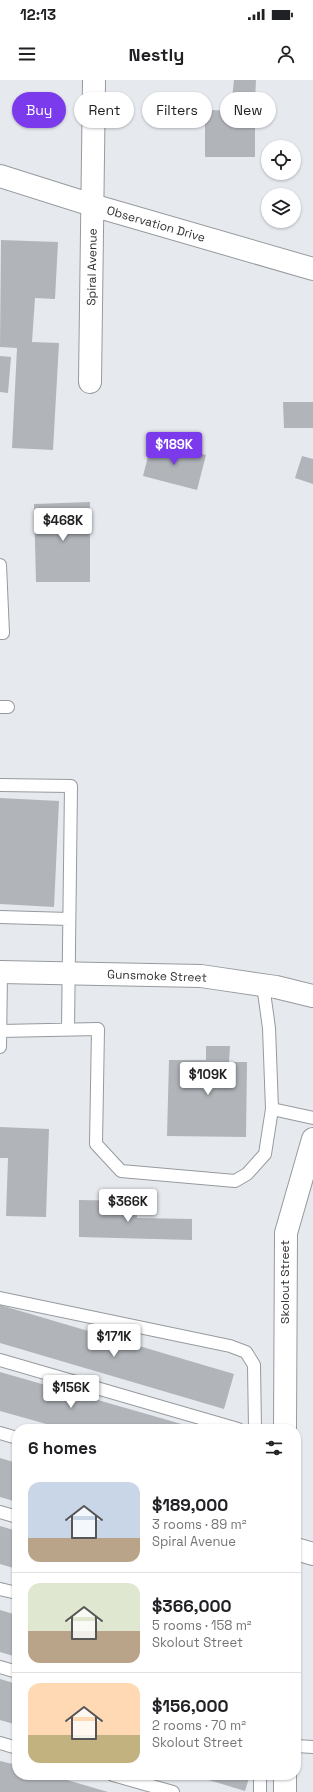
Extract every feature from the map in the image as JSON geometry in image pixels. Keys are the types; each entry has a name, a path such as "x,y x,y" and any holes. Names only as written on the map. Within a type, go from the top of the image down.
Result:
{"street":[{"name":"Spiral Avenue","path":"90,382 94,80"},
{"name":"Observation Drive","path":"0,176 92,205 313,269"},
{"name":"Gunsmoke Street","path":"0,972 201,976 263,985 313,996"},
{"name":"Skolout Street","path":"285,1424 286,1233 313,1139"},
{"path":"301,1550 313,1554"},
{"path":"285,1780 285,1792"}],"lane":[{"path":"0,565 3,633 0,633"},
{"path":"0,785 71,786 68,1029"},
{"path":"0,917 70,918"},
{"path":"0,972 0,1047"},
{"path":"0,1031 98,1029 96,1144 121,1171 234,1181 247,1174 265,1154 272,1109 269,1028 263,985"},
{"path":"272,1109 294,1112 313,1118"},
{"path":"0,1298 230,1346 246,1352 254,1365 255,1424"},
{"path":"0,1360 221,1424"},
{"path":"0,1432 12,1436"},
{"path":"0,1512 12,1516"},
{"path":"0,1588 12,1592"},
{"path":"0,1667 12,1671"},
{"path":"0,1743 12,1747"},
{"path":"301,1746 313,1747"},
{"path":"131,1780 173,1792"},
{"path":"260,1780 260,1792"}],"building":[{"path":"234,80 256,80 255,92 233,92"},
{"path":"212,110 220,110 220,128 255,128 255,157 205,157 205,128 212,128"},
{"path":"1,240 58,242 55,299 35,298 32,342 59,343 53,450 12,448 17,348 0,347"},
{"path":"0,356 11,357 8,393 0,392"},
{"path":"283,402 313,402 313,428 284,428"},
{"path":"152,441 206,455 197,490 143,476"},
{"path":"302,456 313,459 313,484 295,478"},
{"path":"90,502 90,582 36,582 34,504"},
{"path":"0,798 59,801 54,907 0,904"},
{"path":"206,1046 230,1046 229,1062 247,1062 246,1137 167,1136 169,1060 206,1060"},
{"path":"0,1127 49,1129 46,1217 6,1216 8,1158 0,1158"},
{"path":"79,1200 137,1201 137,1218 192,1219 192,1240 79,1237"},
{"path":"0,1305 234,1374 224,1409 0,1343"},
{"path":"0,1372 182,1424 46,1424 0,1411"},
{"path":"0,1458 12,1462 12,1501 0,1497"},
{"path":"0,1526 12,1530 12,1568 0,1564"},
{"path":"0,1610 12,1614 12,1656 0,1652"},
{"path":"0,1679 12,1683 12,1724 0,1720"},
{"path":"0,1761 12,1764 12,1780 67,1780 108,1792 0,1792"},
{"path":"209,1780 248,1780 245,1791"}]}
